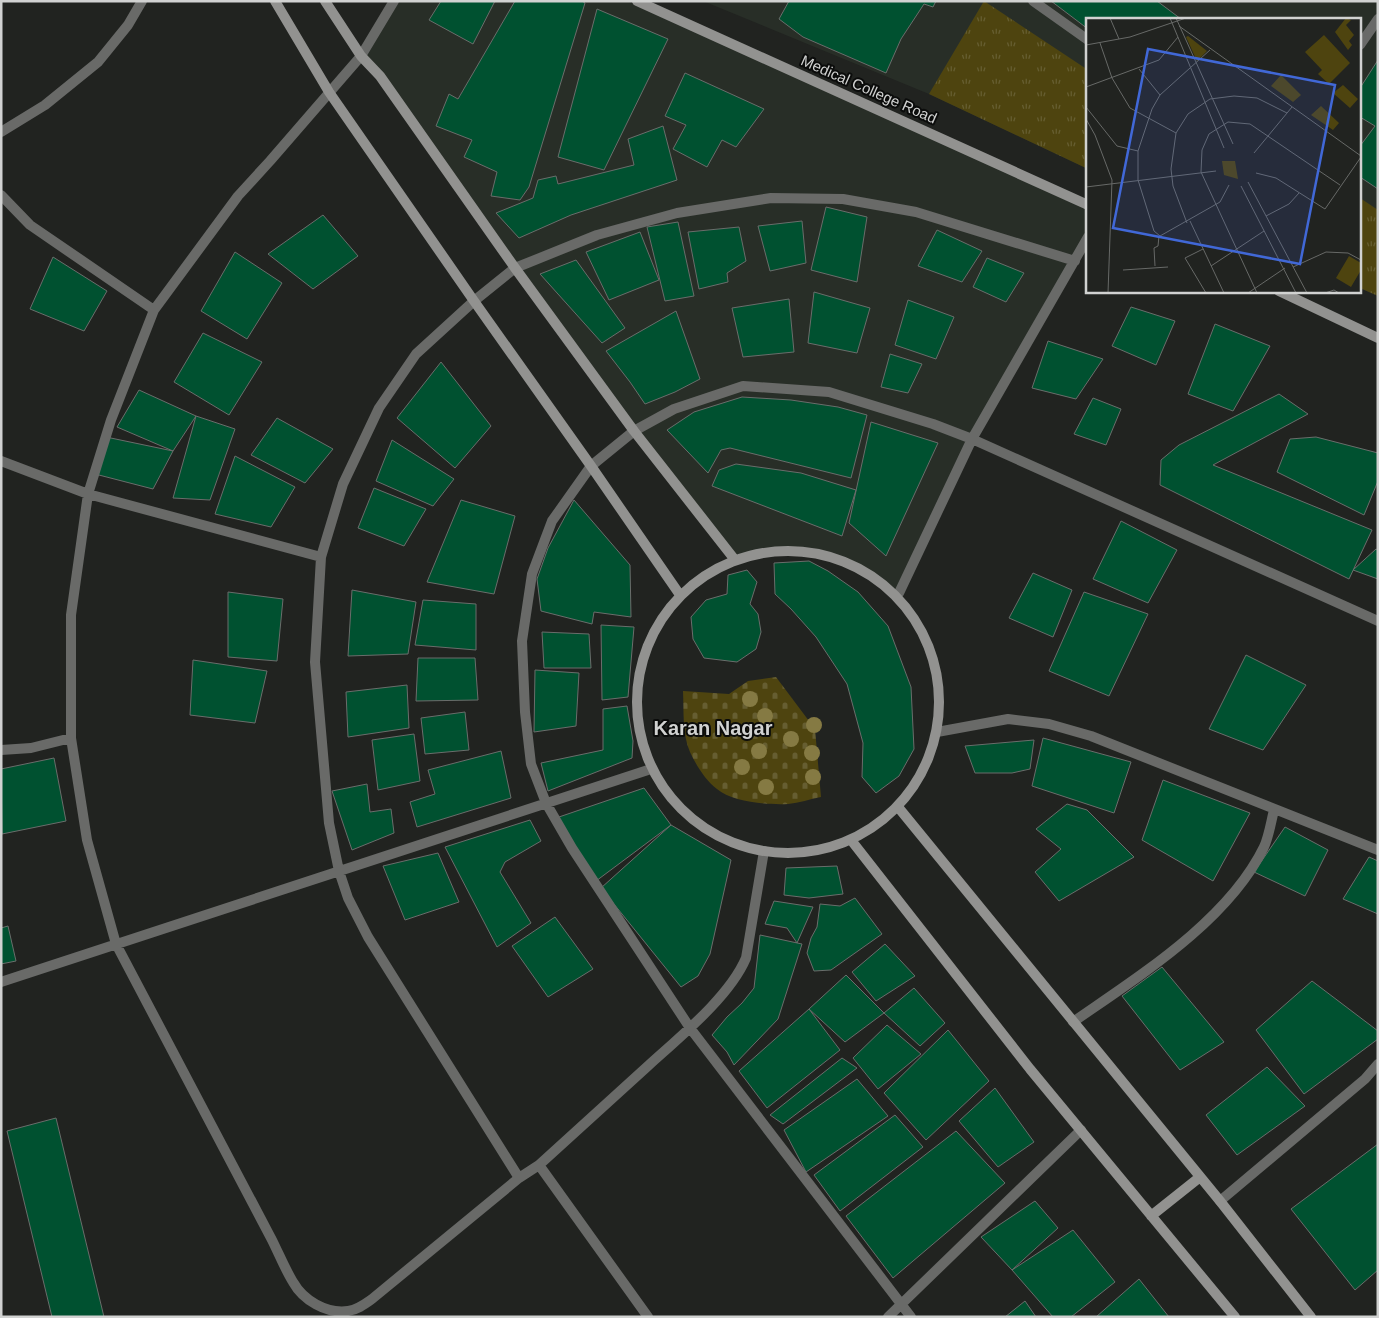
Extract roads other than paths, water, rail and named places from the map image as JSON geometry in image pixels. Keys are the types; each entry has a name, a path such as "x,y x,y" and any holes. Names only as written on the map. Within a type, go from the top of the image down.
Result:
{"main road":[{"path":"275,1 329,92 680,595"},
{"path":"325,1 361,56 380,76 515,268 634,431 735,560"},
{"name":"Medical College Road","path":"637,1 1086,204"},
{"path":"1281,292 1378,338"},
{"path":"772,551 811,552 848,562 898,593 930,646 940,688 937,732 923,772 898,807 876,825 851,840 815,851 764,851 726,840 682,811 651,769 638,727 637,683 649,640 662,616 680,595 705,575 735,560 772,551"},
{"path":"898,807 1220,1201 1311,1317"},
{"path":"851,840 1030,1069 1235,1317"},
{"path":"1151,1216 1200,1177"}],"street":[{"path":"1,132 45,105 98,62 128,25 142,1"},
{"path":"394,1 361,56 238,196 154,310 111,420 88,494 71,615 71,738 87,840 116,944 300,1293 312,1302 339,1314 359,1308 372,1300 519,1178 539,1165 690,1028 729,987 740,972 746,958 764,851"},
{"path":"1033,1 1086,39"},
{"path":"1362,42 1378,19"},
{"path":"1,195 30,225 154,310"},
{"path":"519,1178 368,937 348,898 339,871 329,823 315,662 321,557 342,484 379,408 416,354 474,301 515,268 598,235 677,213 770,198 843,199 916,212 1075,262"},
{"path":"898,593 972,439 1086,241"},
{"path":"912,1317 690,1028 572,848 546,803 531,764 525,712 522,641 532,574 552,521 591,466 634,431 674,409 743,386 829,392 933,424 972,439 1378,621"},
{"path":"1,461 88,494 321,557"},
{"path":"937,732 1008,719 1049,724 1091,736 1378,850"},
{"path":"1,750 31,748 71,738"},
{"path":"1,982 651,769"},
{"path":"1073,1022 1173,952 1220,907 1251,870 1265,845 1274,810"},
{"path":"1220,1201 1365,1080 1378,1064"},
{"path":"888,1317 1081,1130"},
{"path":"539,1165 648,1317"}],"district":[{"name":"Karan Nagar","path":"713,728"}]}
